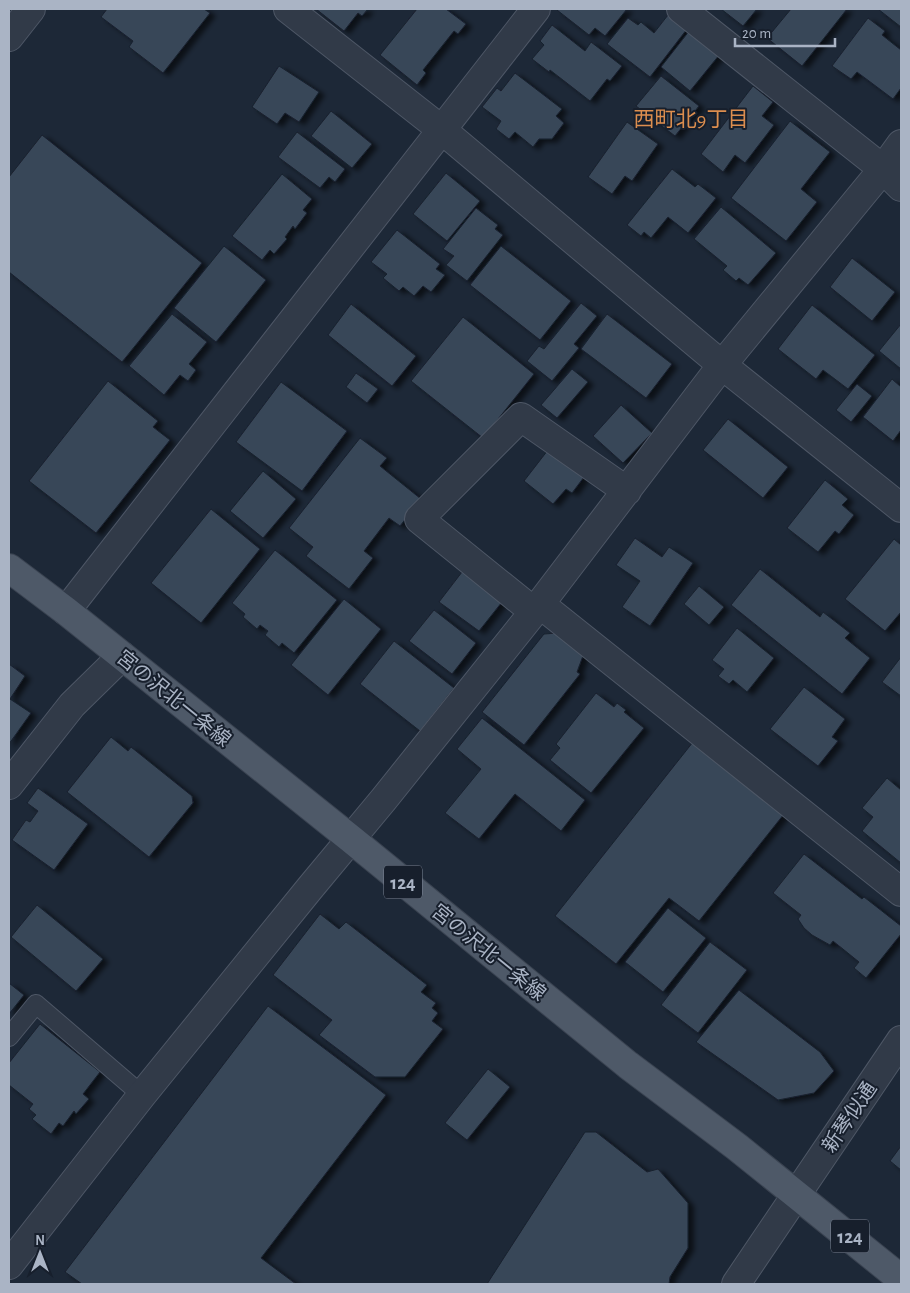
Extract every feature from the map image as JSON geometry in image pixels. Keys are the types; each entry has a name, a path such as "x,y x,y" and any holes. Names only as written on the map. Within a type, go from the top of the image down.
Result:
{"main road":[{"name":"宮の沢北一条線","path":"9,568 66,611 350,839 628,1065 738,1146 901,1279"}],"street":[{"path":"9,37 31,9"},
{"path":"288,9 442,130 722,365 897,496"},
{"path":"66,611 536,9"},
{"path":"681,9 892,178"},
{"path":"9,1266 142,1095 537,607 722,365 892,178 901,144"},
{"path":"627,491 521,417 419,519 537,607 901,892"},
{"path":"9,785 72,704 122,656"},
{"name":"新琴似通","path":"736,1284 901,1040"}],"lane":[{"path":"9,1037 36,1004 142,1095"}],"building":[{"path":"107,9 204,9 210,13 163,73 129,47 133,41 101,17"},
{"path":"316,9 368,9 362,16 358,13 344,31"},
{"path":"417,9 446,9 466,24 458,34 454,31 423,70 426,73 417,85 380,55"},
{"path":"558,9 627,9 605,36 595,28 589,35"},
{"path":"721,9 757,9 743,26"},
{"path":"791,9 847,9 802,66 767,38"},
{"path":"878,9 901,9 901,27"},
{"path":"668,15 687,29 650,77 607,44 628,18 638,25 641,22 654,33"},
{"path":"868,18 885,31 882,35 901,50 901,88 893,99 857,72 851,79 832,66"},
{"path":"552,25 585,51 591,42 622,66 610,81 607,79 590,101 550,70 549,72 532,59 544,45 540,41"},
{"path":"690,30 720,54 690,91 661,67"},
{"path":"279,66 319,92 299,122 285,113 277,124 252,107"},
{"path":"515,73 562,109 556,116 564,123 552,139 539,139 533,147 515,132 509,139 496,129 501,121 482,107 497,88 501,91"},
{"path":"661,76 699,106 675,136 636,106"},
{"path":"753,86 773,102 762,116 774,125 745,163 735,155 723,172 701,154"},
{"path":"331,111 372,144 352,168 311,136"},
{"path":"790,121 830,152 801,189 817,202 786,241 731,198"},
{"path":"627,122 658,144 632,181 625,176 612,194 588,177"},
{"path":"297,132 345,169 335,182 329,177 320,188 278,157"},
{"path":"42,135 202,263 122,362 9,272 9,177"},
{"path":"672,169 695,187 698,184 716,198 688,233 668,217 651,238 644,232 641,236 627,225"},
{"path":"446,173 480,201 447,241 413,214"},
{"path":"282,174 312,199 303,210 307,213 295,229 293,226 285,237 287,239 274,254 270,250 262,260 232,236"},
{"path":"721,207 776,253 748,285 739,278 736,281 723,270 727,266 694,239"},
{"path":"476,208 498,225 495,229 503,235 467,281 446,265 454,256 443,249"},
{"path":"397,230 440,264 436,269 445,275 431,292 423,286 414,296 403,287 399,291 383,278 387,274 371,262"},
{"path":"224,246 266,280 216,342 174,308"},
{"path":"501,246 571,301 540,340 470,285"},
{"path":"852,258 895,292 872,321 830,287"},
{"path":"581,303 597,316 574,344 579,348 552,381 527,361 539,346 544,349"},
{"path":"351,304 416,356 392,386 328,335"},
{"path":"812,305 875,355 848,389 823,370 816,379 778,349"},
{"path":"172,314 207,342 189,364 196,370 188,381 180,375 164,395 129,366"},
{"path":"607,314 672,364 646,398 581,349"},
{"path":"463,317 534,374 483,438 411,381"},
{"path":"901,324 901,369 879,351"},
{"path":"572,369 588,382 557,418 541,405"},
{"path":"356,373 378,389 367,403 346,387"},
{"path":"892,379 901,387 901,430 893,441 863,417"},
{"path":"108,381 158,421 153,427 170,440 96,533 29,481"},
{"path":"281,382 347,431 302,491 236,442"},
{"path":"857,384 872,396 851,422 836,410"},
{"path":"621,405 652,433 623,463 593,436"},
{"path":"728,419 788,467 763,498 703,450"},
{"path":"360,438 387,458 380,466 421,499 400,526 389,518 364,551 373,558 349,589 306,556 313,547 289,528"},
{"path":"548,450 584,477 572,493 566,489 553,504 524,481"},
{"path":"263,471 296,499 263,538 230,511"},
{"path":"825,480 848,499 842,505 854,515 839,534 835,531 818,552 787,528"},
{"path":"211,509 260,549 201,623 151,583"},
{"path":"635,538 662,557 669,547 693,563 650,626 622,607 640,581 616,565"},
{"path":"894,539 901,545 901,612 885,631 845,599"},
{"path":"275,550 337,600 294,653 282,643 279,647 265,635 268,631 260,625 257,629 243,617 245,614 232,603"},
{"path":"760,569 820,617 823,612 850,633 845,638 870,658 842,694 731,605"},
{"path":"462,572 502,602 479,631 439,602"},
{"path":"699,586 724,607 709,625 684,604"},
{"path":"344,599 381,629 328,695 291,665"},
{"path":"434,610 476,643 452,674 409,641"},
{"path":"737,628 774,658 747,692 733,680 729,684 718,676 724,669 712,660"},
{"path":"558,633 584,653 577,672 580,674 524,745 482,712 544,634"},
{"path":"394,641 454,688 420,731 360,684"},
{"path":"901,657 901,696 882,682"},
{"path":"9,664 25,676 10,699 31,713 9,744"},
{"path":"804,687 845,719 832,737 838,741 818,766 770,729"},
{"path":"596,693 614,707 617,703 626,710 624,712 644,728 591,793 550,760 560,748 556,744"},
{"path":"482,718 585,800 561,831 515,794 479,839 445,813 481,769 457,749"},
{"path":"111,737 128,751 131,747 192,796 193,803 149,857 67,792"},
{"path":"693,742 784,814 699,921 669,898 616,964 555,916"},
{"path":"887,778 901,790 901,863 862,831 873,817 862,808"},
{"path":"38,788 88,824 54,870 12,840 26,820 30,822 38,811 27,803"},
{"path":"804,854 862,899 864,897 901,926 901,934 866,978 854,968 859,962 833,941 830,945 812,935 798,919 801,915 773,893"},
{"path":"37,905 103,959 76,991 11,937"},
{"path":"668,908 706,938 663,992 625,962"},
{"path":"320,914 339,929 346,922 427,985 421,992 436,1003 432,1008 438,1013 432,1021 443,1029 405,1077 375,1077 319,1035 332,1020 273,975"},
{"path":"710,942 747,970 698,1033 661,1005"},
{"path":"9,983 24,995 9,1014"},
{"path":"739,990 820,1052 834,1071 814,1093 778,1100 696,1042"},
{"path":"268,1006 386,1095 261,1258 296,1284 82,1284 65,1272"},
{"path":"40,1024 100,1072 83,1094 89,1099 76,1114 74,1111 63,1126 59,1123 51,1134 32,1119 36,1115 29,1109 33,1104 9,1085 9,1063"},
{"path":"488,1069 510,1087 467,1140 445,1123"},
{"path":"585,1132 596,1132 647,1172 658,1169 688,1203 688,1248 670,1277 669,1284 487,1284"},
{"path":"901,1146 901,1170 890,1161"}],"district":[{"name":"西町北9丁目","path":"691,119"}]}
